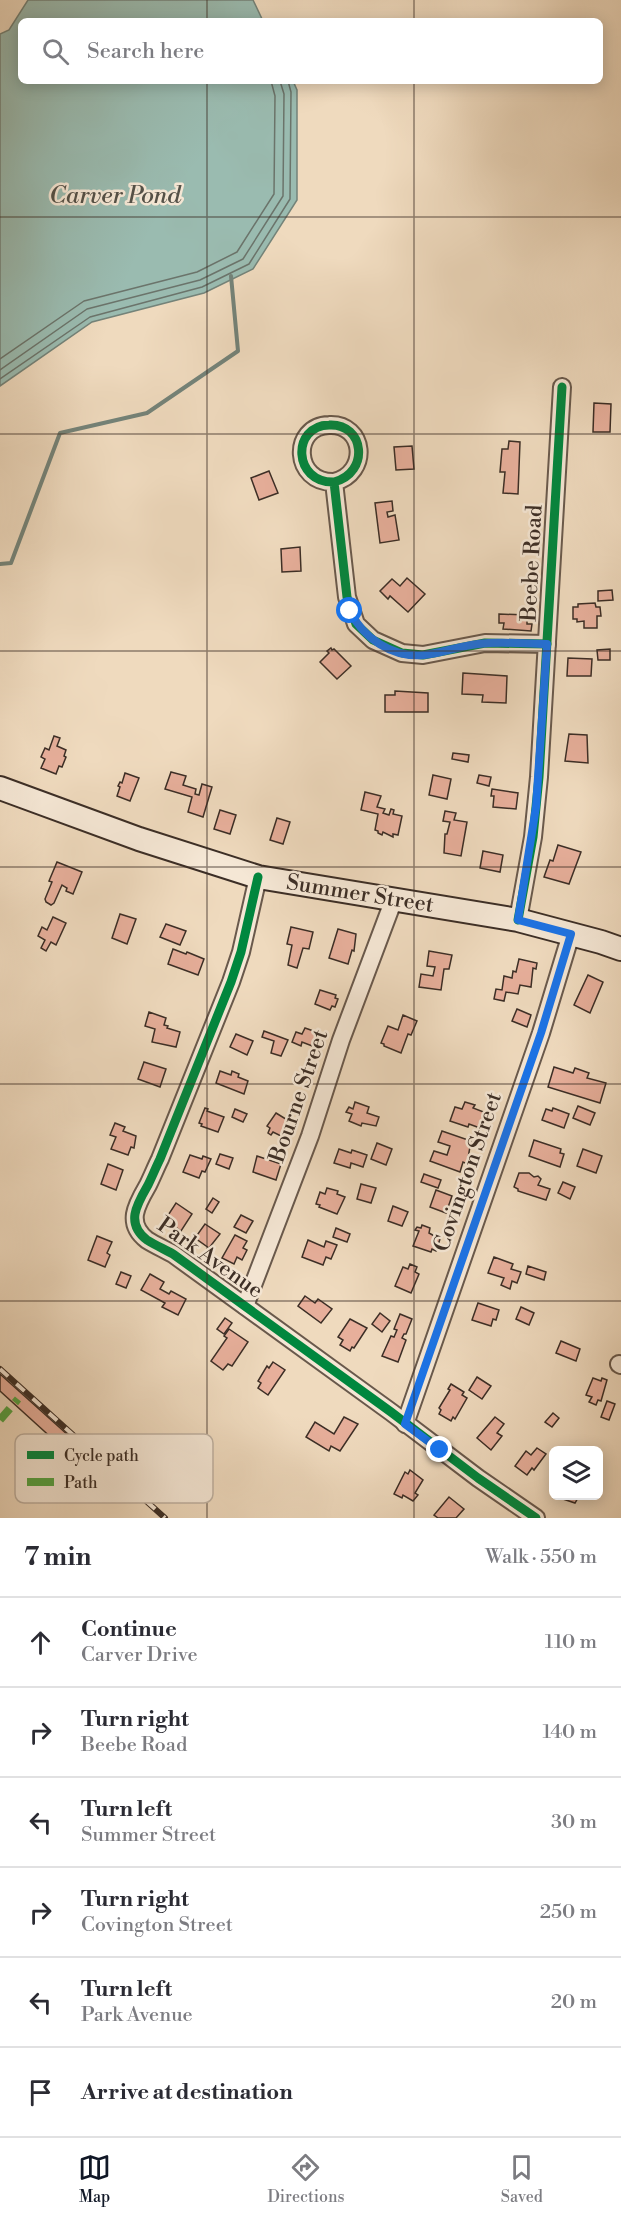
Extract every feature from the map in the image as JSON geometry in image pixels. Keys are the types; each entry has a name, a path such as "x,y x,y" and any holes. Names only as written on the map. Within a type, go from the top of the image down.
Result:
{"main road":[{"name":"Summer Street","path":"0,788 139,839 258,877 518,920 601,942 621,950"}],"street":[{"name":"Beebe Road","path":"518,920 536,807 562,387"},
{"path":"334,482 347,597 356,624 372,640 392,650 412,655 485,643 547,644"},
{"name":"Park Avenue","path":"258,877 241,952 227,992 149,1182 136,1203 134,1214 137,1228 146,1239 173,1254 478,1479 536,1518"},
{"name":"Bourne Street","path":"245,1306 310,1136 341,1040 394,899"},
{"name":"Covington Street","path":"405,1424 541,1033 571,934"}],"water":[{"name":"Carver Pond","path":"28,0 253,0 262,18 18,18 18,84 294,84 297,90 297,200 253,269 204,293 92,322 0,386 0,34 9,30"}],"building":[{"path":"594,403 611,404 610,432 593,432"},
{"path":"509,441 520,442 518,494 503,493 505,472 500,472 502,449 508,449"},
{"path":"412,446 414,469 396,470 394,447"},
{"path":"269,471 278,493 259,500 251,478"},
{"path":"392,501 393,511 387,512 388,517 395,515 399,540 380,543 375,503"},
{"path":"300,547 301,571 282,572 281,549"},
{"path":"407,578 425,594 408,612 390,596 388,599 380,591 392,579 400,586"},
{"path":"612,590 613,600 598,601 598,591"},
{"path":"595,603 596,607 600,607 601,616 597,616 597,628 584,628 584,621 577,622 577,619 573,619 573,607 578,607 578,604"},
{"path":"499,614 527,615 527,624 532,624 531,631 503,629 504,623 499,623"},
{"path":"331,648 351,666 337,679 320,662"},
{"path":"610,649 610,660 598,660 597,650"},
{"path":"568,658 592,659 591,676 567,676"},
{"path":"463,673 507,676 506,703 482,702 483,695 462,694"},
{"path":"395,691 428,693 428,712 385,712 385,695 395,695"},
{"path":"569,734 587,735 588,763 565,761"},
{"path":"54,736 60,738 57,746 66,750 62,767 59,766 56,774 41,768 45,759 41,757 45,748 49,750"},
{"path":"453,753 469,755 468,762 452,759"},
{"path":"171,772 186,776 183,785 196,789 195,794 199,795 202,784 212,787 203,817 188,812 192,797 165,789"},
{"path":"125,773 139,778 130,801 117,796 120,787 118,786 120,782 122,783"},
{"path":"433,775 451,779 447,799 429,795"},
{"path":"479,775 491,777 489,786 477,783"},
{"path":"492,789 518,793 516,809 493,807"},
{"path":"365,792 381,796 377,807 385,809 383,813 389,815 391,809 394,810 393,814 402,816 398,835 393,834 393,837 383,832 382,835 375,830 378,814 361,810"},
{"path":"220,810 236,815 230,834 214,829"},
{"path":"445,811 456,813 454,820 467,822 461,856 444,853 445,834 447,834 450,822 443,821"},
{"path":"277,818 290,822 283,844 270,840"},
{"path":"558,845 581,852 569,884 544,877 550,860 553,861"},
{"path":"483,851 503,855 500,872 480,868"},
{"path":"57,862 82,872 73,894 66,891 67,888 62,885 51,905 45,899"},
{"path":"120,914 136,919 127,944 112,938"},
{"path":"53,917 66,923 56,945 51,942 46,951 41,948 45,940 38,936 42,927 47,930"},
{"path":"166,924 186,931 180,945 160,937"},
{"path":"291,927 313,932 309,949 303,948 297,968 288,965 292,945 287,944"},
{"path":"338,929 356,934 354,951 352,950 348,964 329,958"},
{"path":"173,949 204,959 198,975 168,964"},
{"path":"429,951 452,955 449,969 444,969 441,990 419,987 421,974 433,976 435,967 427,966"},
{"path":"519,959 537,963 536,969 533,968 531,987 520,985 518,994 506,992 504,1001 494,999 496,989 502,990 504,976 512,978 513,971 516,972"},
{"path":"588,975 603,982 590,1013 574,1005"},
{"path":"320,990 336,995 335,998 338,999 335,1007 332,1006 330,1010 315,1004"},
{"path":"517,1009 531,1015 527,1027 512,1021"},
{"path":"149,1012 166,1018 164,1025 168,1026 167,1028 180,1032 176,1047 152,1042 155,1029 145,1026"},
{"path":"403,1015 417,1021 411,1035 408,1034 401,1053 381,1043 388,1026 398,1030"},
{"path":"305,1028 325,1035 320,1049 302,1042 301,1046 292,1042 296,1032 302,1034"},
{"path":"264,1031 288,1040 281,1056 271,1053 274,1041 262,1037"},
{"path":"236,1034 253,1041 247,1055 230,1047"},
{"path":"144,1062 166,1069 160,1087 138,1079"},
{"path":"554,1067 573,1073 575,1068 589,1073 587,1078 606,1083 600,1103 548,1087"},
{"path":"220,1071 231,1075 232,1071 239,1074 238,1077 248,1081 244,1094 216,1083"},
{"path":"355,1102 369,1107 367,1113 379,1117 376,1126 362,1123 361,1126 349,1121 352,1114 346,1112 349,1107 353,1109"},
{"path":"465,1102 475,1105 473,1108 486,1113 480,1128 450,1121 455,1107 462,1109"},
{"path":"578,1106 595,1113 590,1125 573,1118"},
{"path":"205,1108 208,1109 207,1111 224,1117 218,1132 201,1126 202,1124 199,1123"},
{"path":"553,1108 569,1114 564,1128 542,1120 546,1109 552,1111"},
{"path":"235,1109 247,1114 243,1122 232,1117"},
{"path":"276,1113 294,1124 287,1139 273,1132 271,1135 268,1133 270,1128 267,1126"},
{"path":"115,1123 125,1127 123,1131 136,1136 134,1148 131,1147 128,1155 111,1149 116,1137 110,1135"},
{"path":"442,1131 471,1141 467,1164 463,1162 460,1172 430,1161 434,1151 447,1155 450,1146 438,1142"},
{"path":"534,1140 561,1149 560,1153 564,1154 560,1167 529,1156"},
{"path":"377,1143 392,1149 386,1165 371,1159"},
{"path":"339,1149 367,1155 363,1167 351,1163 350,1168 334,1163"},
{"path":"583,1149 602,1156 596,1173 577,1166"},
{"path":"220,1154 233,1158 229,1169 216,1164"},
{"path":"190,1155 211,1159 205,1172 202,1171 199,1178 183,1172"},
{"path":"257,1156 281,1164 276,1180 253,1172"},
{"path":"108,1164 123,1170 116,1190 101,1184"},
{"path":"519,1173 529,1173 541,1179 538,1185 550,1189 546,1200 518,1191 514,1187"},
{"path":"424,1174 441,1180 438,1188 421,1182"},
{"path":"563,1182 575,1187 570,1199 558,1193"},
{"path":"361,1184 376,1188 371,1203 357,1199"},
{"path":"327,1188 338,1191 337,1194 345,1197 337,1214 316,1204 320,1192 325,1194"},
{"path":"436,1190 452,1196 446,1213 430,1207"},
{"path":"213,1198 219,1202 212,1213 206,1209"},
{"path":"176,1203 192,1214 181,1231 173,1225 171,1228 163,1223"},
{"path":"393,1206 408,1212 402,1226 388,1221"},
{"path":"241,1215 253,1221 246,1233 234,1227"},
{"path":"205,1224 220,1234 209,1248 195,1238"},
{"path":"422,1225 430,1228 429,1233 440,1239 436,1251 432,1249 431,1252 413,1246 419,1231 415,1230 417,1227 421,1228"},
{"path":"336,1228 350,1234 347,1242 333,1237"},
{"path":"235,1235 247,1241 243,1248 247,1250 242,1260 237,1257 234,1264 222,1258"},
{"path":"97,1236 112,1242 107,1253 110,1255 105,1267 88,1260"},
{"path":"308,1240 324,1247 326,1241 337,1245 331,1259 326,1257 323,1265 302,1257"},
{"path":"494,1257 513,1264 511,1269 521,1272 517,1283 512,1281 510,1289 501,1285 504,1278 488,1273"},
{"path":"410,1264 417,1267 415,1272 419,1274 411,1293 395,1286 403,1267 408,1269"},
{"path":"528,1266 546,1272 544,1280 526,1274"},
{"path":"121,1272 131,1276 126,1288 116,1284"},
{"path":"150,1274 164,1282 160,1289 169,1294 171,1291 186,1299 178,1315 162,1307 165,1303 141,1290"},
{"path":"305,1296 315,1303 318,1299 332,1309 321,1323 298,1306"},
{"path":"478,1303 499,1310 491,1326 472,1320"},
{"path":"521,1307 534,1313 529,1325 516,1319"},
{"path":"380,1313 390,1321 382,1332 372,1324"},
{"path":"400,1314 412,1319 402,1338 406,1340 398,1362 382,1356 391,1336 394,1337 397,1330 394,1329"},
{"path":"225,1318 232,1323 224,1334 217,1329"},
{"path":"350,1319 367,1328 350,1351 340,1345 343,1340 338,1337"},
{"path":"229,1329 248,1342 232,1366 228,1364 223,1370 211,1361 227,1338 224,1336"},
{"path":"561,1341 580,1349 576,1361 556,1353"},
{"path":"273,1362 285,1370 268,1395 258,1388 261,1383 258,1381 267,1366 269,1368"},
{"path":"0,1374 67,1434 47,1434 0,1391"},
{"path":"477,1377 491,1386 482,1399 469,1390"},
{"path":"593,1378 601,1381 602,1378 607,1380 601,1401 598,1400 596,1405 589,1402 592,1397 586,1395"},
{"path":"451,1384 464,1392 462,1395 467,1398 455,1419 453,1417 451,1421 439,1414 441,1410 439,1408"},
{"path":"607,1401 615,1404 609,1420 601,1417"},
{"path":"553,1413 559,1418 552,1427 545,1422"},
{"path":"344,1417 358,1424 340,1451 331,1446 329,1451 306,1437 315,1422 334,1434"},
{"path":"495,1417 504,1424 497,1433 502,1436 491,1450 477,1438"},
{"path":"537,1448 546,1454 534,1470 532,1468 527,1475 515,1466 526,1451 531,1455"},
{"path":"410,1470 423,1480 415,1493 418,1495 413,1501 403,1495 402,1498 394,1494 405,1472 408,1474"},
{"path":"449,1497 464,1509 456,1518 438,1518 434,1515"}],"waterway":[{"path":"0,564 11,563 60,433 147,413 238,351 231,276"}],"railway":[{"path":"0,1369 72,1434"},
{"path":"148,1503 165,1518"}],"marked path":[{"path":"0,1420 18,1399"}],"cycle path":[{"path":"518,920 533,837 539,777 562,387"},
{"path":"334,482 320,480 311,474 304,465 302,454 303,444 308,434 317,428 329,425 341,427 350,432 359,449 358,459 353,469 346,477 334,482 347,597 356,624 373,640 402,653 423,655 485,643 547,644"},
{"path":"258,877 241,952 231,982 160,1159 137,1206 136,1227 147,1240 173,1254 536,1518"}],"route":[{"path":"350,611 356,624 372,640 392,650 412,655 485,643 547,644 533,837 518,920 571,934 541,1033 405,1424 440,1450"}]}
